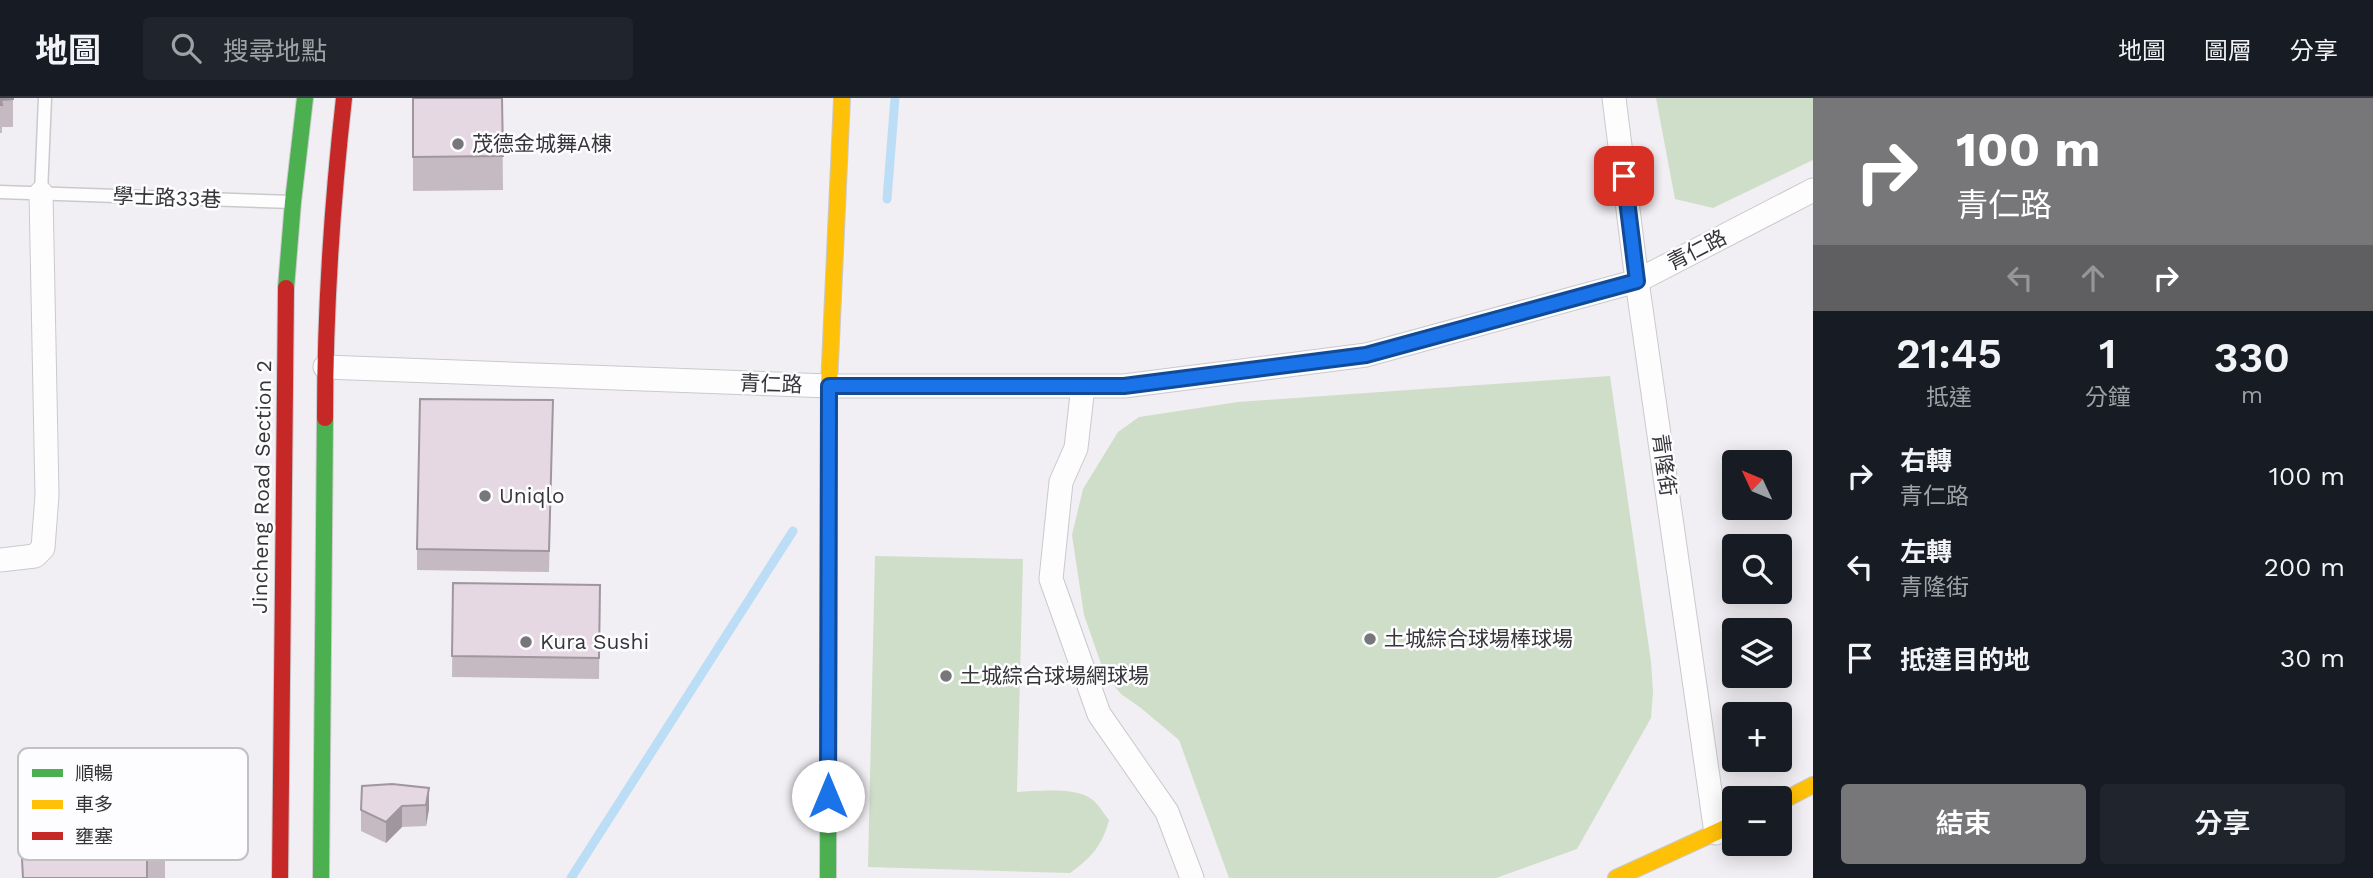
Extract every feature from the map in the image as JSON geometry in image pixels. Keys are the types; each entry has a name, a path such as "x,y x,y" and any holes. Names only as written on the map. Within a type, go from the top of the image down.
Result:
{"main road":[{"name":"Jincheng Road Section 2","path":"280,878 285,305 305,98"},
{"path":"321,878 325,368 335,178 344,98"},
{"path":"828,878 829,386 842,98"},
{"path":"1792,796 1813,785"},
{"path":"1616,878 1722,829"}],"street":[{"name":"青隆街","path":"1614,98 1637,281 1722,809"},
{"name":"青仁路","path":"325,368 829,386 1124,386 1366,355 1637,281 1813,190"},
{"path":"0,560 35,556 43,548 47,495 41,193"},
{"path":"1083,386 1076,448 1061,482 1051,579 1099,714 1167,812 1192,878"}],"lane":[{"path":"41,193 46,98"},
{"name":"學士路33巷","path":"0,192 293,202"}],"green space":[{"path":"1656,98 1813,98 1813,160 1713,208 1675,199"},
{"name":"土城綜合球場棒球場","path":"1610,376 1653,692 1651,718 1577,849 1496,878 1229,878 1179,740 1121,694 1105,675 1084,615 1072,535 1083,489 1118,432 1139,417 1238,402"},
{"name":"土城綜合球場網球場","path":"875,556 1023,559 1017,792 1075,792 1090,798 1109,820 1095,851 1070,873 868,867"}],"building":[{"name":"茂德金城舞A棟","path":"413,98 502,98 503,156 413,157"},
{"name":"Uniqlo","path":"420,399 553,400 549,551 417,549"},
{"name":"Kura Sushi","path":"453,583 600,585 599,658 452,656"},
{"path":"392,784 429,788 426,805 402,806 386,822 361,810 362,786"},
{"path":"22,860 147,860 147,878 23,878"}],"waterway":[{"path":"887,199 895,98"},
{"path":"571,878 793,531"}],"traffic: fast":[{"path":"286,288 305,98"},
{"path":"321,878 325,418"},
{"path":"828,878 829,505"}],"traffic: slow":[{"path":"829,505 829,386 842,98"},
{"path":"1792,796 1813,785"},
{"path":"1616,878 1722,829"}],"traffic: jam":[{"path":"325,418 330,258 344,98"},
{"path":"280,878 286,288"}],"place":[{"name":"茂德金城舞A棟","path":"458,144"},
{"name":"Uniqlo","path":"485,496"},
{"name":"土城綜合球場棒球場","path":"1370,639"},
{"name":"Kura Sushi","path":"526,642"},
{"name":"土城綜合球場網球場","path":"946,676"}],"route":[{"path":"828,796 829,386 1124,386 1366,355 1637,281 1624,176"}]}
